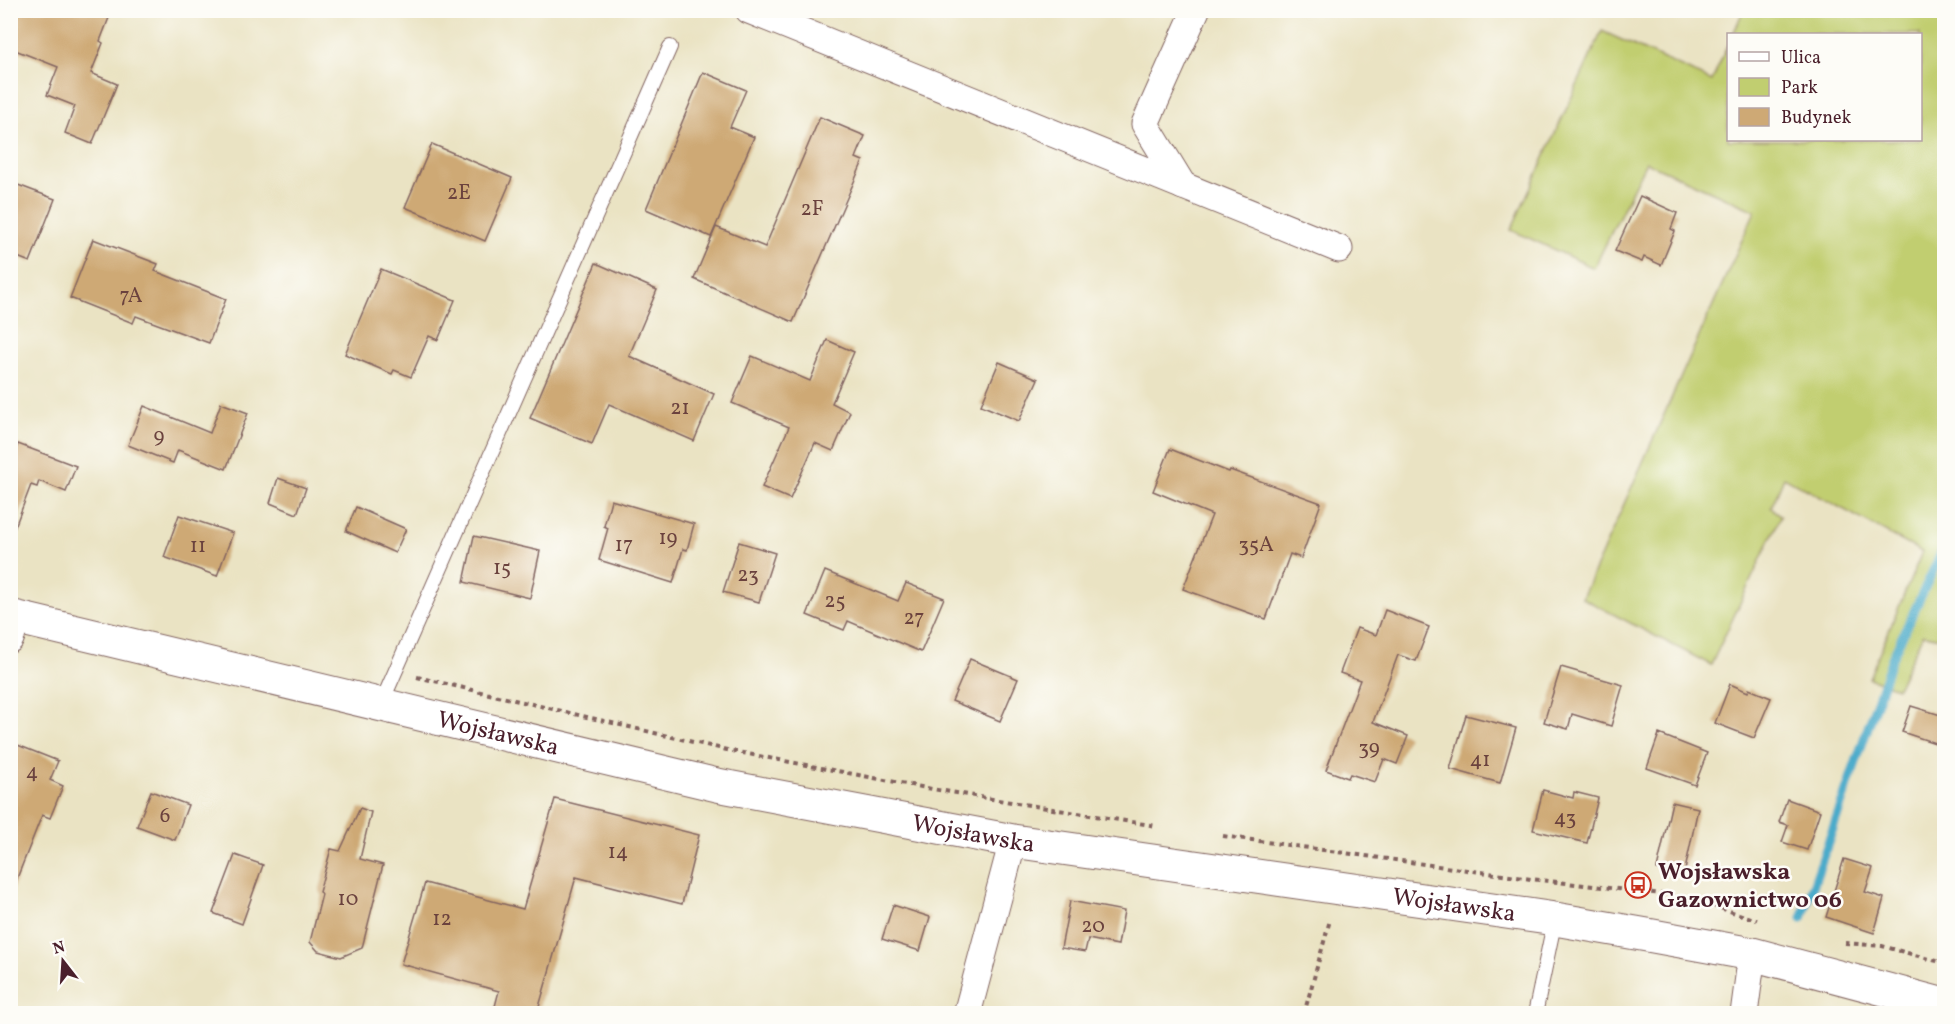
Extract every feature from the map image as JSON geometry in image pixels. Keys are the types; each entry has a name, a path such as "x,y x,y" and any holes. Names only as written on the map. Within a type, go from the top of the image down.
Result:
{"street":[{"path":"749,10 1339,249"},
{"path":"1183,186 1146,124 1196,10"},
{"name":"Wojsławska","path":"13,625 381,704 717,785 1013,841 1555,919 1752,954 1944,1005"},
{"path":"967,1014 1013,841"},
{"path":"1744,1014 1752,954"}],"lane":[{"path":"381,704 670,47"},
{"path":"1535,1014 1555,919"}],"path":[{"path":"394,672 727,750 932,789 1167,828"},
{"path":"1214,835 1531,879 1671,895 1711,904 1766,923"},
{"path":"1304,1014 1340,887"},
{"path":"1841,943 1882,946 1944,963"}],"green space":[{"path":"1743,11 1944,11 1944,639 1923,634 1897,688 1869,678 1922,552 1784,477 1771,508 1781,516 1711,665 1582,598 1755,211 1646,162 1594,268 1511,230 1602,31 1712,81 1727,46 1727,141 1922,141 1922,33 1733,33"}],"building":[{"path":"10,10 112,10 100,41 103,43 91,73 117,84 92,144 65,133 75,106 47,95 58,67 10,48"},
{"path":"703,72 746,90 730,127 754,137 711,237 646,209"},
{"path":"820,117 865,136 856,158 863,161 793,322 694,279 716,227 765,247"},
{"path":"432,144 512,178 485,241 405,207"},
{"path":"10,182 55,199 30,262 10,254"},
{"path":"1640,196 1677,213 1671,229 1675,231 1661,265 1644,257 1642,262 1615,251"},
{"path":"93,239 158,264 155,271 226,299 209,343 136,316 133,323 70,298"},
{"path":"596,263 657,290 629,356 714,394 694,441 609,404 592,444 530,418"},
{"path":"381,269 455,300 438,340 429,336 411,377 394,370 392,374 345,354"},
{"path":"827,340 854,352 832,403 850,412 833,451 815,443 790,499 762,487 789,427 732,403 752,356 810,381"},
{"path":"999,362 1038,379 1019,421 981,405"},
{"path":"221,403 248,413 226,469 178,450 173,463 128,445 144,406 210,433"},
{"path":"18,444 76,466 66,492 39,481 37,487 31,485 13,532 10,532 10,463"},
{"path":"1170,449 1321,503 1301,558 1290,554 1266,619 1183,589 1212,515 1153,491"},
{"path":"278,478 306,488 297,514 270,503"},
{"path":"611,500 694,524 687,550 683,549 673,583 599,560 608,528 604,526"},
{"path":"356,507 406,529 395,553 346,531"},
{"path":"179,515 233,533 217,576 164,557"},
{"path":"474,536 540,551 530,598 464,582"},
{"path":"739,542 775,553 759,602 723,592"},
{"path":"825,571 898,601 906,583 944,598 921,652 848,621 844,630 807,615"},
{"path":"1385,610 1429,627 1416,661 1398,655 1373,722 1408,736 1397,764 1384,759 1375,782 1350,774 1348,778 1326,770 1360,680 1340,673 1357,628 1376,635"},
{"path":"970,659 1018,679 1000,721 952,701"},
{"path":"1561,667 1623,685 1611,726 1572,714 1568,729 1544,722"},
{"path":"1730,684 1771,698 1754,738 1715,723"},
{"path":"1911,706 1944,716 1944,746 1902,732"},
{"path":"1466,715 1516,728 1500,783 1450,769"},
{"path":"1659,734 1707,753 1695,785 1647,768"},
{"path":"10,742 58,761 50,780 63,786 50,818 42,815 12,891 10,891"},
{"path":"1543,790 1573,798 1574,792 1598,798 1587,843 1533,830"},
{"path":"151,791 188,805 175,840 137,826"},
{"path":"555,799 699,835 682,904 576,877 537,1014 493,1014 499,991 401,964 425,883 523,909"},
{"path":"1787,799 1820,811 1807,850 1782,842 1788,825 1779,822"},
{"path":"1672,802 1698,808 1684,875 1657,869"},
{"path":"360,808 371,812 360,859 383,865 362,948 341,957 318,951 310,942 322,894 319,892 331,849 340,851"},
{"path":"235,855 263,865 242,924 213,913"},
{"path":"1844,859 1873,868 1865,892 1884,898 1874,933 1826,917"},
{"path":"1070,901 1124,911 1118,945 1088,939 1085,952 1061,948"},
{"path":"893,905 930,917 920,951 882,939"}],"waterway":[{"path":"1802,918 1892,658 1944,547"}],"place":[{"name":"Wojsławska Gazownictwo 06","path":"1638,885"}]}
